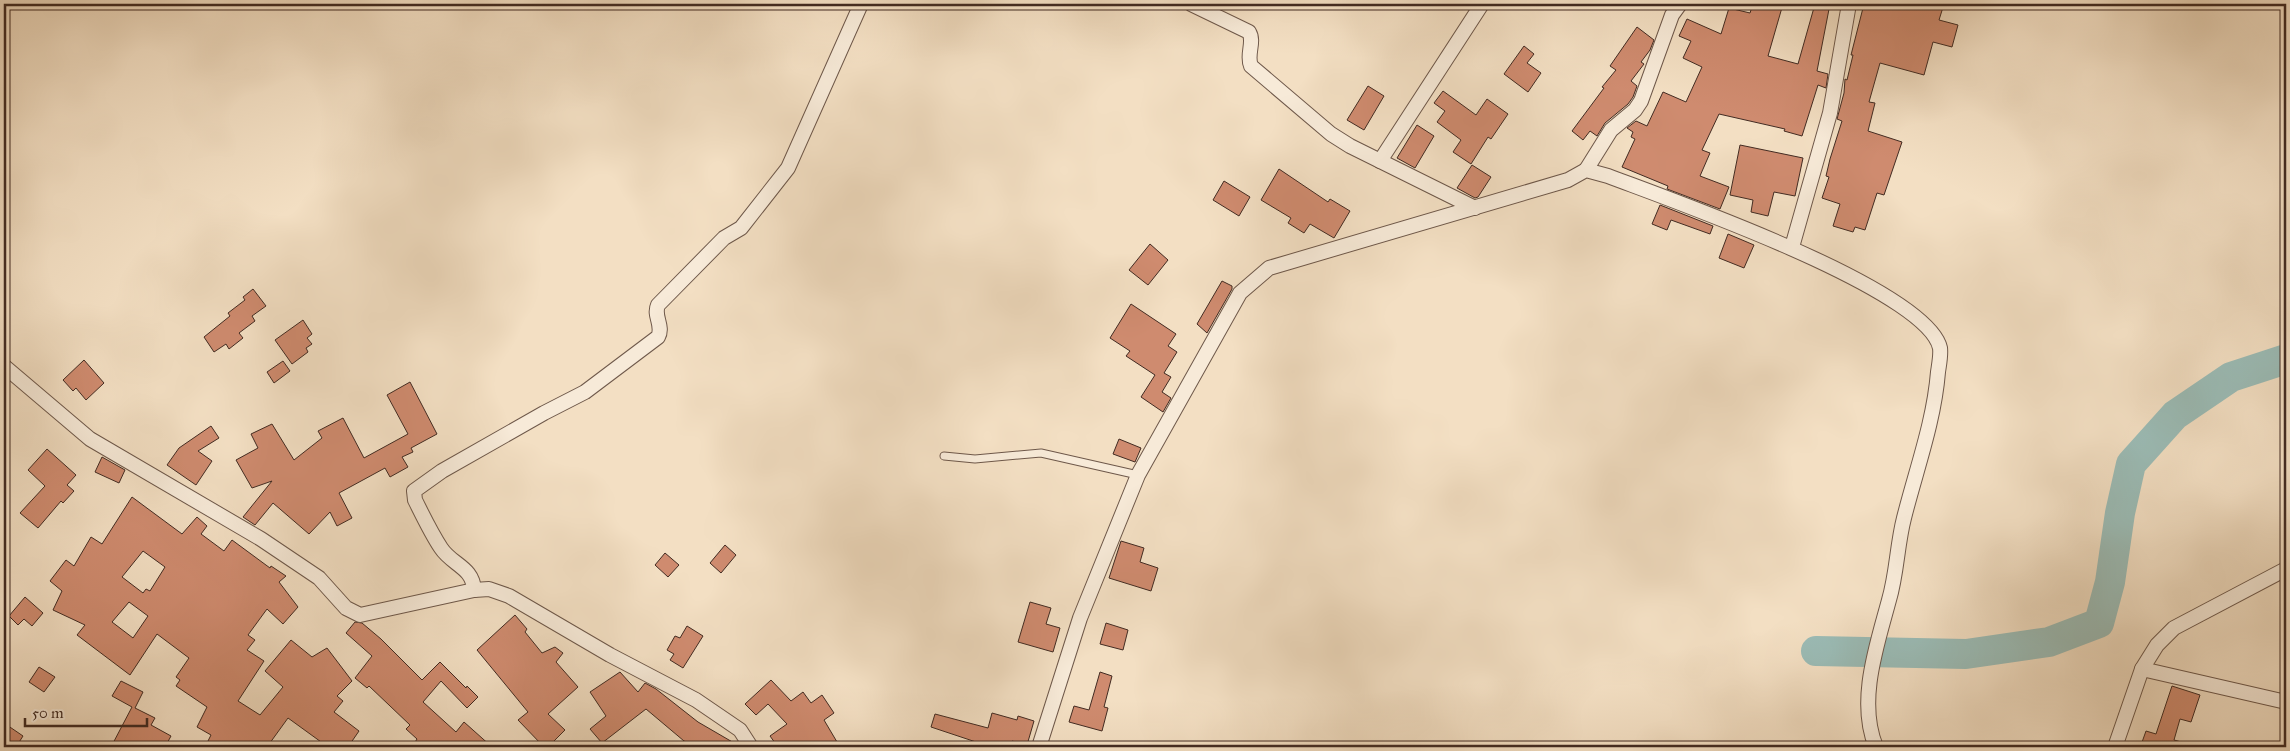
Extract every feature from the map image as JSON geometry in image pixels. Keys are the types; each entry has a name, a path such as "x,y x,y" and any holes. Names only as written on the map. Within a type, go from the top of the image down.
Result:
{"street":[{"path":"474,590 474,581 469,573 442,550 414,500 413,494 415,489 442,471 585,392 658,337 661,330 656,312 658,305 724,238 740,228 788,168 861,4"},
{"path":"1192,4 1248,32 1252,39 1249,63 1253,68 1332,134 1350,146 1475,208"},
{"path":"1380,161 1482,4"},
{"path":"1039,747 1080,618 1138,475 1240,293 1269,268 1568,180 1586,170 1610,130 1638,105 1672,15 1680,4"},
{"path":"1792,246 1830,113 1850,4"},
{"path":"1586,170 1608,176 1792,246 1885,296 1918,318 1932,332 1940,349 1936,390 1904,520 1894,583 1872,666 1868,698 1871,736 1876,747"},
{"path":"4,366 90,439 261,538 319,578 346,608 360,616 474,590 490,589 509,596 610,655 696,700 740,730 751,747"},
{"path":"2114,747 2142,669 2157,645 2174,628 2286,569"},
{"path":"2142,669 2286,702"}],"lane":[{"path":"944,456 975,459 1041,453 1138,475"}],"building":[{"path":"1753,4 1783,4 1768,56 1798,64 1815,4 1830,4 1817,71 1828,74 1826,88 1818,85 1802,136 1784,131 1785,129 1719,114 1702,150 1710,153 1700,176 1729,187 1720,209 1667,189 1668,186 1622,167 1635,139 1631,137 1633,132 1627,128 1636,121 1647,126 1663,92 1686,102 1702,67 1683,58 1691,41 1679,36 1687,19 1721,34 1729,8 1750,13"},
{"path":"1864,4 1944,4 1939,20 1958,25 1952,47 1933,42 1924,75 1880,63 1869,102 1875,103 1868,131 1902,142 1884,195 1877,193 1865,230 1855,227 1853,232 1833,226 1840,204 1822,198 1829,177 1826,176 1830,159 1842,121 1837,119"},
{"path":"1637,27 1654,40 1650,50 1641,62 1644,64 1631,81 1637,86 1633,97 1628,104 1605,123 1597,136 1590,131 1583,140 1572,131 1616,70 1610,66"},
{"path":"1524,46 1534,54 1527,63 1541,73 1528,92 1504,74"},
{"path":"1368,86 1384,96 1364,130 1347,120"},
{"path":"1443,91 1476,115 1487,99 1508,114 1491,139 1488,137 1471,164 1453,152 1461,140 1437,122 1445,111 1434,103"},
{"path":"1417,125 1434,136 1415,168 1397,158"},
{"path":"1740,145 1803,158 1795,196 1774,192 1768,216 1751,212 1753,200 1730,195"},
{"path":"1472,165 1491,177 1478,197 1475,198 1457,188"},
{"path":"1279,169 1328,202 1330,199 1350,211 1334,238 1310,224 1304,233 1288,223 1291,218 1261,200"},
{"path":"1224,181 1250,197 1239,216 1213,200"},
{"path":"1660,205 1713,226 1710,234 1671,220 1667,230 1652,224"},
{"path":"1728,234 1754,245 1744,268 1719,258"},
{"path":"1150,244 1168,260 1148,285 1129,270"},
{"path":"1222,281 1232,286 1232,289 1207,333 1197,324"},
{"path":"253,289 266,306 252,316 255,321 239,333 243,338 229,349 226,344 214,352 204,337 230,316 228,313 245,300 243,297"},
{"path":"1131,304 1176,334 1168,346 1177,352 1164,373 1171,377 1162,392 1171,398 1163,412 1141,397 1155,375 1126,356 1130,351 1110,338"},
{"path":"303,320 312,334 307,338 312,344 306,348 308,352 292,364 275,340"},
{"path":"84,360 104,383 86,400 76,388 73,391 63,380"},
{"path":"283,361 290,371 274,383 267,372"},
{"path":"410,382 437,434 411,448 413,452 402,457 408,467 390,477 385,468 339,493 352,518 337,526 330,512 309,534 273,503 255,525 243,517 272,481 252,488 236,460 258,448 251,434 272,424 294,460 322,438 318,431 343,418 364,458 408,434 387,395"},
{"path":"211,426 219,438 198,451 212,461 196,485 167,465 179,448"},
{"path":"1119,439 1141,448 1135,462 1113,454"},
{"path":"47,449 76,475 67,485 74,491 63,503 61,501 38,528 20,513 45,486 28,470"},
{"path":"102,457 125,470 119,483 95,472"},
{"path":"132,497 182,534 197,517 207,526 201,534 224,551 232,540 270,568 271,566 286,576 279,582 298,607 283,624 267,609 248,635 255,640 247,650 264,661 238,701 260,715 283,687 265,671 291,640 312,657 327,648 352,681 337,696 343,701 334,712 359,731 348,747 328,747 288,718 267,747 205,747 211,735 197,727 207,707 176,686 180,680 176,677 189,658 157,634 130,675 77,635 85,625 53,610 62,591 50,581 66,560 74,566 91,537 102,544","holes":["143,551 165,567 150,591 146,589 143,593 122,577","129,602 148,616 133,638 112,622"]},
{"path":"1121,541 1144,548 1140,562 1158,568 1151,591 1109,578"},
{"path":"725,545 736,555 721,573 710,563"},
{"path":"665,553 679,565 668,577 655,565"},
{"path":"25,597 43,613 32,626 24,619 18,625 9,616"},
{"path":"1030,602 1051,608 1046,624 1060,628 1053,652 1018,642"},
{"path":"515,615 527,629 525,632 542,653 555,647 563,653 556,662 578,687 548,714 565,730 550,745 547,742 543,746 518,720 528,712 477,650"},
{"path":"355,622 362,623 381,639 422,680 440,662 466,688 467,686 478,697 467,708 441,681 423,702 456,732 464,722 492,747 412,747 417,739 406,729 410,725 369,686 367,688 355,678 372,656 346,633"},
{"path":"1106,623 1128,630 1123,650 1100,644"},
{"path":"687,626 703,636 683,668 670,660 674,654 667,650 675,636 680,638"},
{"path":"39,667 55,677 44,692 29,682"},
{"path":"620,672 638,692 645,683 656,689 698,722 741,747 697,747 684,741 646,709 602,743 590,729 606,716 590,692"},
{"path":"1100,672 1112,676 1104,707 1108,708 1102,731 1069,722 1074,706 1089,710"},
{"path":"771,680 791,701 803,692 811,703 822,695 834,713 824,720 840,747 778,747 770,736 787,724 768,704 756,715 745,704"},
{"path":"121,681 143,692 135,708 155,718 151,725 171,736 165,747 111,747 132,707 112,696"},
{"path":"2172,686 2200,695 2191,722 2180,719 2174,740 2189,744 2188,747 2148,747 2141,745 2146,731 2156,734"},
{"path":"992,713 1017,720 1018,716 1034,721 1027,745 1012,741 1010,747 991,747 931,727 935,714 988,728"},
{"path":"4,723 23,736 16,747 4,747"}],"waterway":[{"path":"1816,651 1966,654 2049,642 2099,623 2110,582 2120,513 2131,464 2175,415 2231,377 2286,359"}]}
